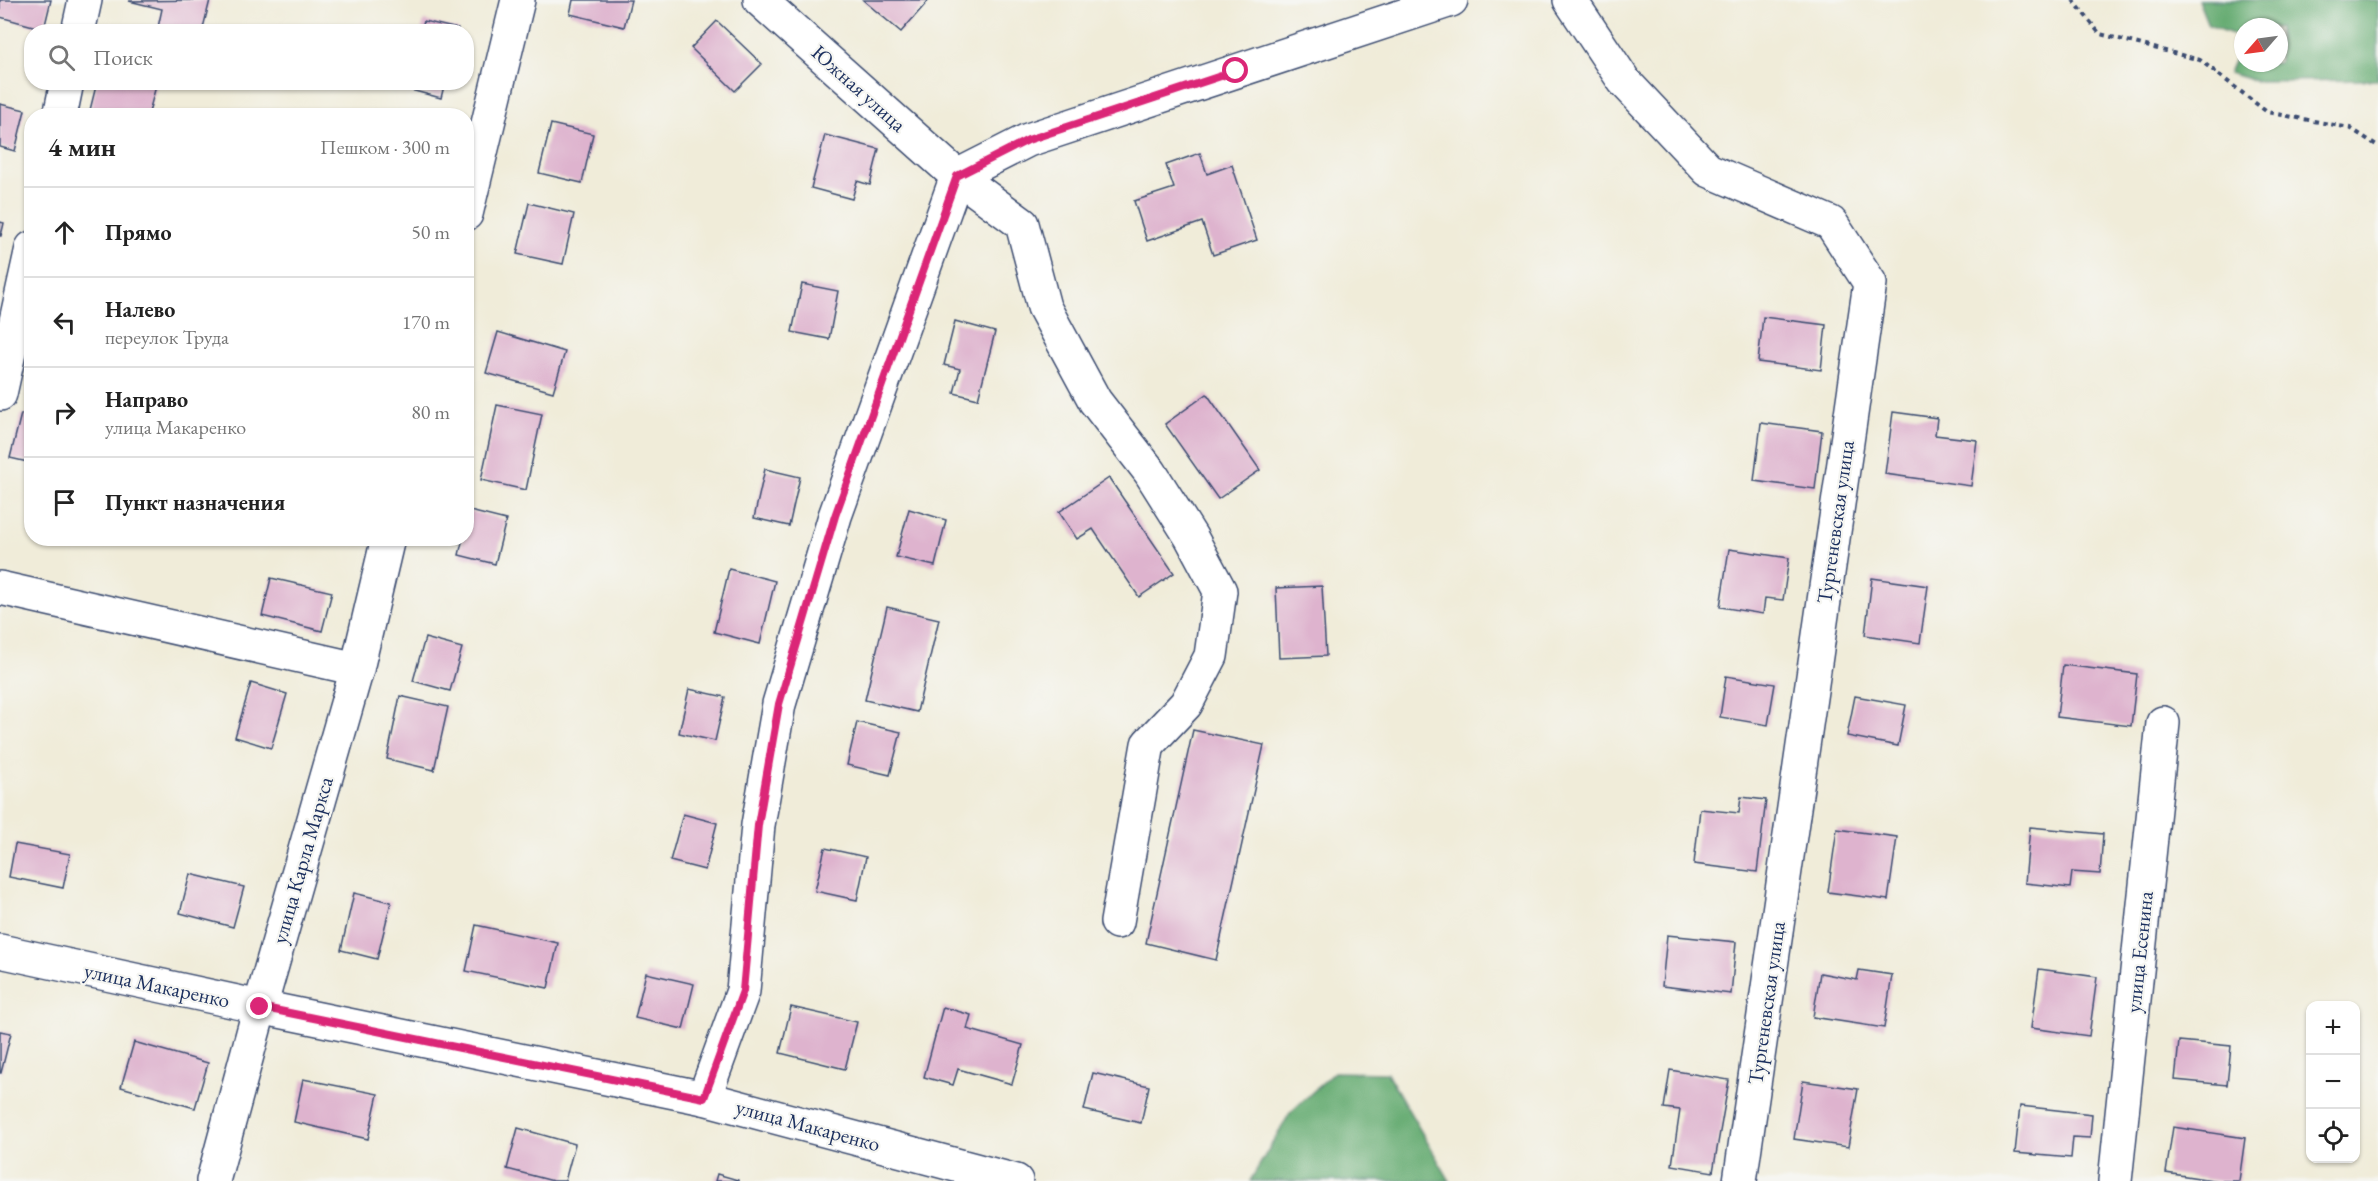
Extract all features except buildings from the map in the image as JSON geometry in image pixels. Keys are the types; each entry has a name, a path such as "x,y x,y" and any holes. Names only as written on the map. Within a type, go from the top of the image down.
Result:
{"street":[{"path":"80,24 85,0"},
{"path":"474,181 518,0"},
{"name":"Южная улица","path":"760,0 957,176 1022,224 1044,307 1095,401 1150,472 1191,537 1220,591 1211,656 1186,704 1148,744 1117,922"},
{"path":"704,1098 743,991 758,825 779,704 835,516 957,176 1028,140 1451,0"},
{"name":"Тургеневская улица","path":"1570,0 1624,81 1708,170 1831,222 1870,283 1740,1181"},
{"path":"62,108 65,90"},
{"path":"0,394 24,284"},
{"name":"улица Карла Маркса","path":"213,1181 260,1007 357,669 386,546"},
{"path":"0,588 357,669"},
{"name":"улица Есенина","path":"2115,1181 2163,723"},
{"name":"улица Макаренко","path":"0,951 704,1098 1016,1181"}],"path":[{"path":"2073,0 2100,34 2200,60 2267,112 2350,128 2378,146"}],"green space":[{"path":"2198,0 2378,0 2378,80 2255,81 2229,73 2234,61 2234,72 2288,72 2288,18 2234,18 2234,35 2208,25"},
{"path":"1334,1072 1387,1073 1450,1181 1250,1181 1290,1113"}],"route":[{"path":"260,1007 704,1098 743,991 758,825 779,704 835,516 957,176 1028,140 1236,71"}]}
